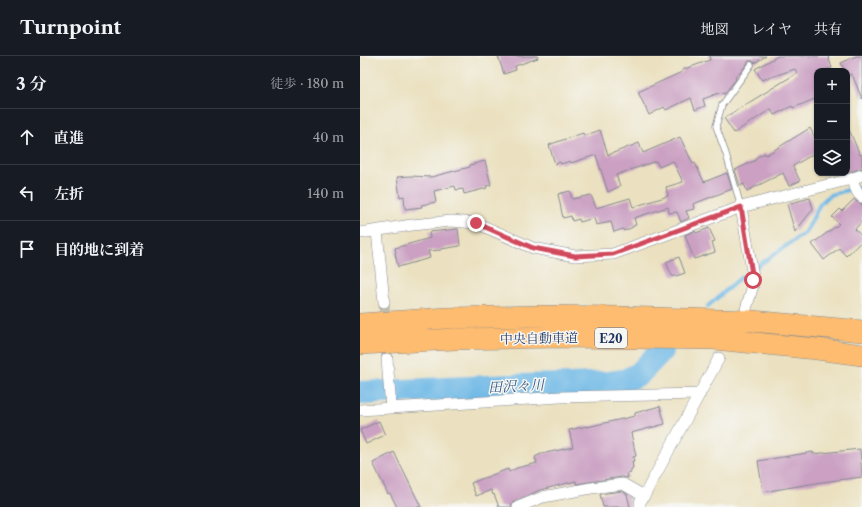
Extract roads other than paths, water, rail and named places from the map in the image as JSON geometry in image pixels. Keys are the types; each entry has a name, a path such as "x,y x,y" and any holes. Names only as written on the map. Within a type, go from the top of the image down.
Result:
{"highway":[{"name":"中央自動車道","path":"360,324 446,318 539,316 622,317 752,321 862,331"},
{"name":"中央自動車道","path":"360,344 456,339 562,337 706,339 817,349 862,355"}],"street":[{"path":"360,233 451,221 476,223 533,248 575,256 613,254 741,207 856,188 862,175"},
{"path":"741,207 754,282 746,309"},
{"path":"377,231 384,302"},
{"path":"518,507 543,497 623,484 642,502 719,358"},
{"path":"388,360 391,408"},
{"path":"360,410 560,397 700,394"}],"lane":[{"path":"741,207 726,154 716,126 722,105 751,66"}],"waterway":[{"name":"田沢々川","path":"708,306 739,279 806,232 820,204 830,195 862,186"},
{"name":"田沢々川","path":"360,393 510,386 569,385 624,381 639,374 661,351"}],"tunnel":[{"path":"384,302 387,359"}]}
